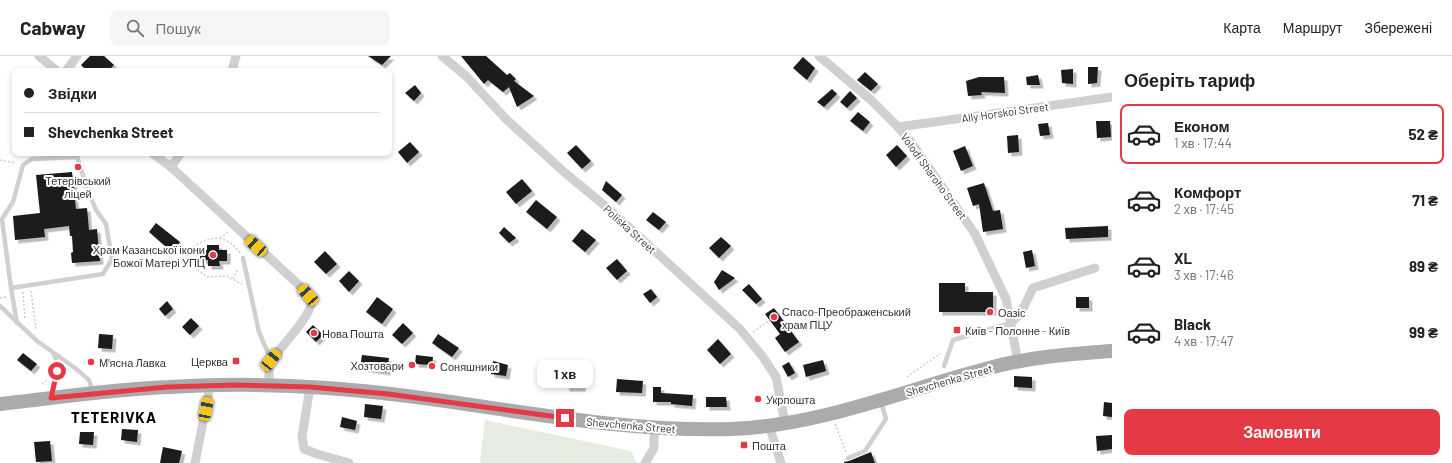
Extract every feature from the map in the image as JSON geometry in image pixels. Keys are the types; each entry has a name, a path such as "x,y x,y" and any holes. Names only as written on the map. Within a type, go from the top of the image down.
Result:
{"main road":[{"name":"Shevchenka Street","path":"0,404 167,387 310,387 388,394 609,424 670,429 728,429 784,423 814,417 880,400 991,367 1046,357 1112,351"}],"street":[{"path":"39,56 53,68"},
{"path":"68,68 77,56"},
{"path":"233,68 236,56"},
{"name":"Poliska Street","path":"442,56 466,76 506,118 564,172 610,210 740,329 763,357 776,377 784,423"},
{"name":"Volodi Sharoho Street","path":"819,56 871,100 898,127 911,142 976,234 1006,299 1018,362"},
{"name":"Ally Horskoi Street","path":"898,127 1112,97"},
{"path":"156,156 171,167 308,295 311,305 307,315 271,360 269,368 269,386"},
{"path":"171,167 179,156"},
{"path":"1011,323 1021,313 1033,288 1095,268"},
{"path":"196,463 210,386"},
{"path":"310,387 302,438 304,449 317,459 349,463"},
{"path":"769,425 781,463"},
{"path":"645,463 654,448 654,428"}],"lane":[{"path":"17,323 2,219 13,202 24,165 32,159 67,156"},
{"path":"11,288 103,274 112,259 106,224 96,210 88,192 79,156"},
{"path":"243,258 259,332 271,360"},
{"path":"0,306 37,341 75,368 88,380 94,394"},
{"path":"944,366 953,340 1011,323"},
{"path":"51,398 57,371 56,359 53,353"},
{"path":"848,458 865,451 886,419 880,400"}],"path":[{"path":"0,160 24,165"},
{"path":"233,279 243,258 233,244 220,238 202,240 188,250 188,262 207,277 227,276 249,288"},
{"path":"31,285 37,341"},
{"path":"22,286 26,330"},
{"path":"746,336 770,320"},
{"path":"907,377 937,357"},
{"path":"835,422 848,458"}],"shaded area":[{"path":"485,420 631,451 637,463 480,463"}],"building":[{"path":"90,56 104,56 114,65 111,68 84,68 81,65"},
{"path":"368,56 391,56 382,65"},
{"path":"461,56 486,56 507,75 510,73 516,79 514,81 534,96 517,107 509,87 503,92 488,80 484,84"},
{"path":"803,57 815,68 807,80 793,68"},
{"path":"1088,67 1098,67 1097,83 1088,84"},
{"path":"1073,69 1073,84 1062,83 1061,70"},
{"path":"865,72 878,84 871,91 857,80"},
{"path":"1038,75 1040,85 1027,85 1026,77"},
{"path":"979,77 1004,77 1005,93 981,92 982,95 968,96 966,81"},
{"path":"415,85 421,93 414,101 405,93"},
{"path":"832,89 837,94 824,107 817,102"},
{"path":"850,91 857,98 847,108 840,102"},
{"path":"858,112 870,122 863,131 850,121"},
{"path":"1096,121 1110,121 1111,137 1097,138"},
{"path":"1048,123 1050,135 1040,136 1038,124"},
{"path":"1018,135 1019,152 1008,153 1007,136"},
{"path":"410,142 419,152 407,163 398,152"},
{"path":"576,145 591,161 582,169 567,153"},
{"path":"897,145 907,156 896,167 886,155"},
{"path":"965,146 973,166 961,171 953,151"},
{"path":"72,172 76,209 87,208 89,230 97,229 100,261 72,263 72,236 70,236 69,226 44,229 45,237 15,240 13,216 40,213 36,175"},
{"path":"522,179 532,191 516,204 506,192"},
{"path":"606,181 622,195 616,202 602,190"},
{"path":"984,183 993,211 1000,210 1003,229 983,232 979,204 973,206 967,188"},
{"path":"536,200 557,217 547,229 526,212"},
{"path":"653,212 666,222 659,230 646,220"},
{"path":"156,223 180,242 172,252 149,232"},
{"path":"1108,226 1108,237 1066,239 1065,228"},
{"path":"504,227 516,238 509,243 499,233"},
{"path":"582,229 596,240 585,252 572,241"},
{"path":"721,237 731,246 719,258 709,248"},
{"name":"Храм Казанської ікони Божої Матері УПЦ","path":"207,245 219,245 219,250 227,250 227,261 219,261 220,266 208,266 208,260 200,261 200,250 207,250"},
{"path":"1032,250 1035,266 1026,268 1023,252"},
{"path":"325,251 337,264 326,274 314,262"},
{"path":"617,259 627,271 617,280 606,268"},
{"path":"722,270 735,278 719,290 714,282"},
{"path":"349,271 359,281 349,292 339,281"},
{"path":"939,283 965,283 965,292 993,292 993,312 939,312"},
{"path":"749,284 762,299 756,304 742,290"},
{"path":"651,289 657,297 650,303 643,294"},
{"path":"377,297 393,309 382,324 366,312"},
{"path":"1076,297 1089,297 1089,308 1076,308"},
{"path":"167,301 173,309 165,316 159,309"},
{"path":"774,308 799,342 785,352 775,338 780,334 765,314"},
{"path":"191,318 199,326 190,335 182,327"},
{"path":"403,323 413,333 402,344 392,335"},
{"path":"313,325 323,335 316,342 306,332"},
{"path":"99,334 113,335 112,349 98,348"},
{"path":"438,334 459,348 452,357 432,343"},
{"path":"718,339 731,354 720,364 707,350"},
{"path":"23,353 37,364 31,371 17,360"},
{"path":"362,355 389,358 387,372 360,368"},
{"path":"416,355 433,357 432,365 415,364"},
{"path":"823,360 826,371 806,377 803,365"},
{"path":"493,361 508,365 506,376 491,374"},
{"path":"789,362 795,373 788,377 782,366"},
{"path":"565,376 583,379 582,388 566,388"},
{"path":"1014,376 1032,377 1032,388 1014,387"},
{"path":"617,379 643,381 642,393 616,392"},
{"path":"653,387 661,387 661,393 693,395 692,406 671,404 671,402 653,402"},
{"path":"706,397 726,397 727,407 706,407"},
{"path":"1104,402 1112,403 1112,417 1103,416"},
{"path":"365,404 383,406 381,419 364,417"},
{"path":"342,417 357,421 355,430 340,427"},
{"path":"122,429 138,430 137,442 121,440"},
{"path":"80,432 94,432 93,445 79,444"},
{"path":"1112,435 1112,449 1097,451 1096,436"},
{"path":"50,441 52,461 36,462 34,442"},
{"path":"163,447 182,451 179,463 160,463"},
{"path":"871,452 875,463 844,463 844,462"}],"place":[{"name":"Тетерівський ліцей","path":"78,167"},
{"name":"Храм Казанської ікони Божої Матері УПЦ","path":"213,255"},
{"name":"Оазіс","path":"990,312"},
{"name":"Спасо-Преображенський храм ПЦУ","path":"774,317"},
{"name":"Київ - Полонне - Київ","path":"957,330"},
{"name":"Нова Пошта","path":"314,333"},
{"name":"Церква","path":"236,361"},
{"name":"М'ясна Лавка","path":"91,362"},
{"name":"Хозтовари","path":"412,365"},
{"name":"Соняшники","path":"432,366"},
{"name":"Укрпошта","path":"758,399"},
{"name":"Пошта","path":"744,445"}],"district":[{"name":"TETERIVKA","path":"114,417"}],"route":[{"path":"57,371 51,398 167,387 234,385 289,386 388,394 565,418"}]}
